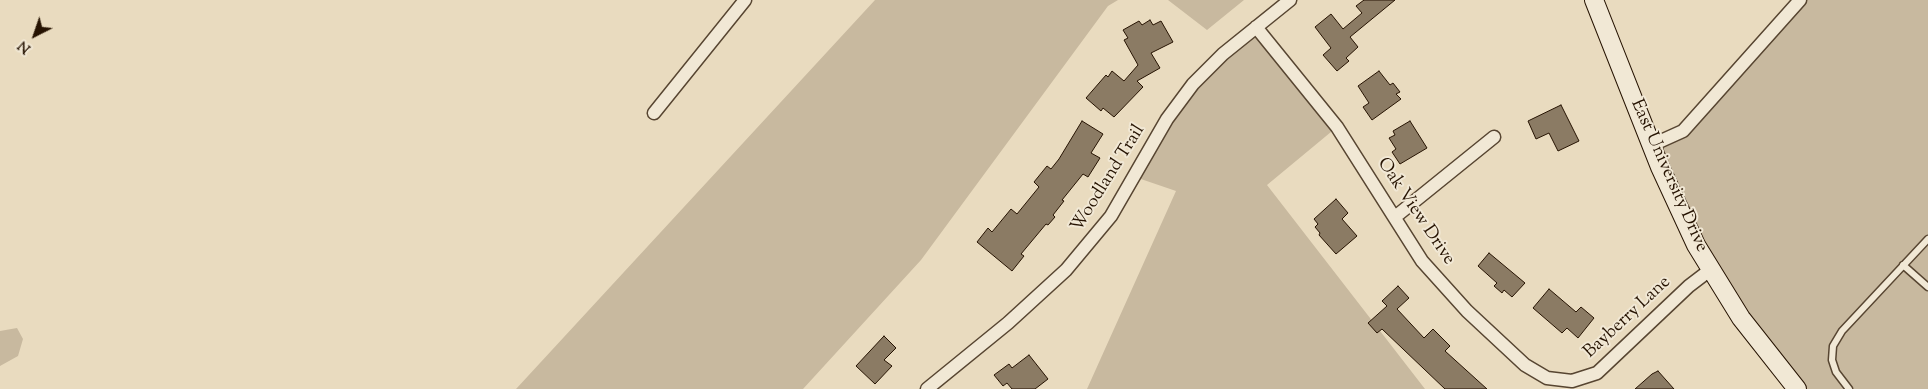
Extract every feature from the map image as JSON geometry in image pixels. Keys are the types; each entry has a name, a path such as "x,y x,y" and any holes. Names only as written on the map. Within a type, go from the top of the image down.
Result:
{"main road":[{"name":"East University Drive","path":"1594,0 1683,220 1710,270 1752,334 1797,389"}],"street":[{"path":"654,113 745,0"},
{"name":"Woodland Trail","path":"927,389 1023,310 1082,253 1110,216 1135,177 1155,137 1179,101 1207,69 1290,0"},
{"path":"1652,145 1683,131 1800,0"},
{"name":"Oak View Drive","path":"1256,27 1337,127 1422,260 1437,278 1467,311 1525,366 1547,378 1573,385"},
{"path":"1395,217 1494,138"},
{"name":"Bayberry Lane","path":"1573,385 1598,372 1689,286 1710,270"}],"lane":[{"path":"1850,389 1836,372 1832,360 1833,346 1842,331 1928,239"},
{"path":"1904,265 1928,287"}],"shaded area":[{"path":"875,0 1118,0 1108,6 921,260 803,389 516,389"},
{"path":"1168,0 1244,0 1207,30"},
{"path":"1800,0 1928,0 1928,389 1797,389 1757,342 1652,145 1673,137"},
{"path":"1256,27 1337,127 1267,185 1425,389 1087,389 1176,191 1135,177 1167,119"},
{"path":"17,328 23,339 18,356 0,366 0,331"}],"building":[{"path":"1364,0 1395,0 1350,37 1358,47 1346,58 1349,61 1337,71 1323,55 1331,48 1315,27 1331,14 1343,29 1362,13 1356,6"},
{"path":"1150,20 1153,25 1161,21 1173,42 1151,53 1160,68 1137,81 1143,87 1114,117 1103,108 1101,111 1086,98 1106,75 1108,77 1112,71 1124,81 1138,65 1124,40 1128,38 1123,30 1139,21 1142,25"},
{"path":"1379,71 1390,85 1393,83 1400,92 1396,94 1401,99 1372,120 1363,107 1369,103 1358,86"},
{"path":"1561,105 1579,141 1558,151 1549,133 1536,139 1528,121"},
{"path":"1082,121 1103,134 1091,153 1100,158 1088,177 1083,174 1062,200 1064,201 1053,215 1055,217 1048,225 1046,224 1021,254 1024,256 1012,271 977,242 988,228 992,232 1011,209 1017,214 1039,187 1034,182 1047,166 1051,169 1059,159"},
{"path":"1410,121 1427,148 1400,164 1392,152 1396,149 1389,138 1395,135 1393,131"},
{"path":"1336,199 1348,213 1342,219 1357,236 1336,254 1319,235 1320,233 1315,227 1318,224 1314,219"},
{"path":"1489,253 1525,283 1512,297 1504,290 1502,293 1494,286 1497,283 1478,266"},
{"path":"1398,286 1409,298 1397,309 1424,338 1433,329 1450,346 1445,351 1487,389 1445,389 1382,329 1377,333 1368,323 1387,306 1382,301"},
{"path":"1549,289 1576,312 1581,307 1594,318 1578,338 1567,328 1562,333 1533,308"},
{"path":"884,336 896,348 884,360 892,366 875,384 856,366"},
{"path":"1029,355 1048,379 1035,389 1012,389 1007,383 1003,386 994,375 1009,364 1012,368"},
{"path":"1658,371 1674,389 1635,389 1652,374"}]}
